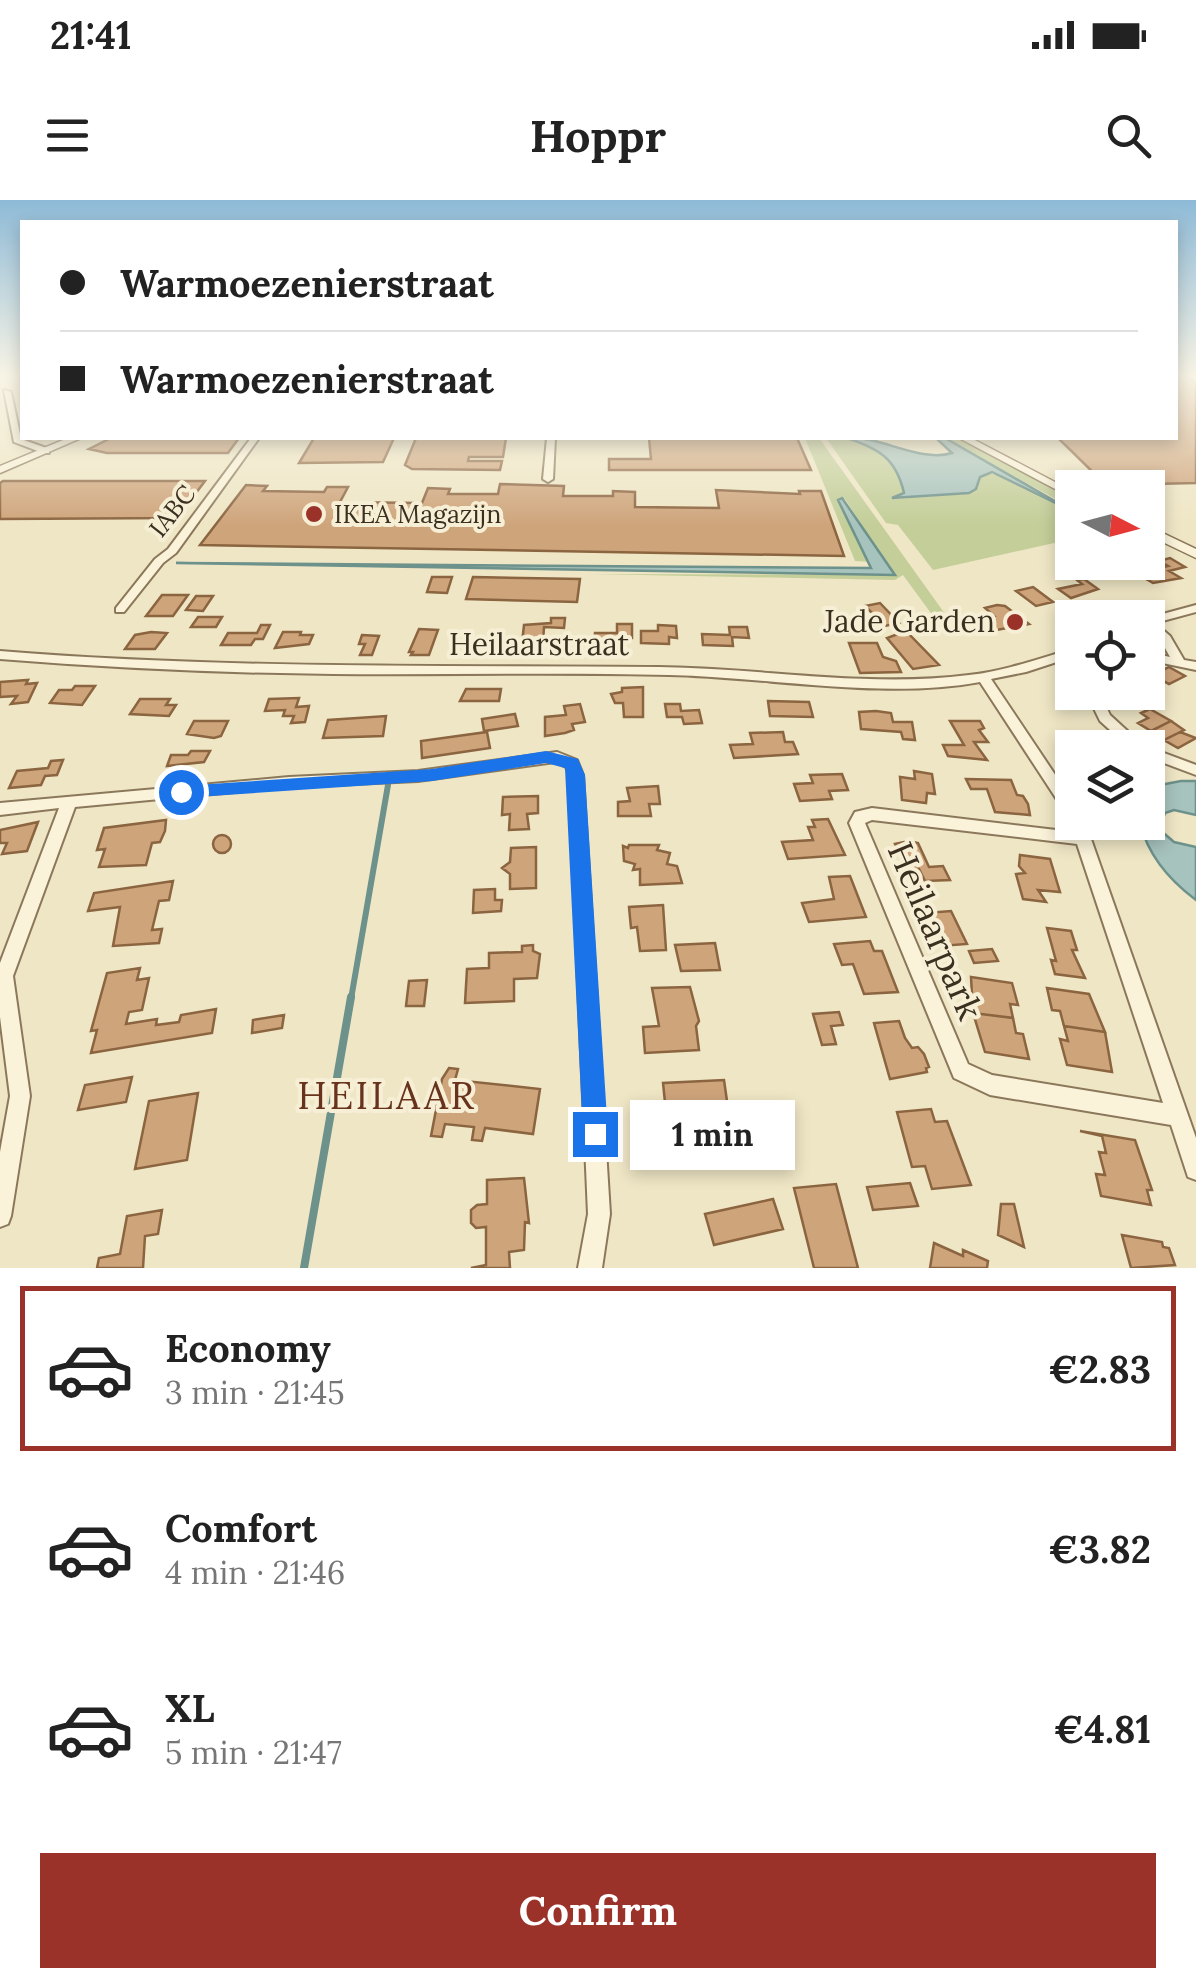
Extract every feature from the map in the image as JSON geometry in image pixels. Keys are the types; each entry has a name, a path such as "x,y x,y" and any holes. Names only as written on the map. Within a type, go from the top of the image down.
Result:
{"street":[{"path":"13,426 17,440 42,450"},
{"path":"42,450 59,440"},
{"path":"0,467 70,440"},
{"name":"IABC","path":"120,610 158,561 172,551 254,440"},
{"path":"548,479 551,440"},
{"path":"968,440 1055,484"},
{"path":"978,440 1055,483"},
{"path":"1165,536 1196,551"},
{"path":"1165,617 1196,612"},
{"path":"1165,639 1178,660"},
{"name":"Heilaarstraat","path":"0,654 179,668 697,671 894,684 986,680 1055,658"},
{"path":"1165,658 1196,666"},
{"path":"986,680 1055,785"},
{"path":"1100,710 1118,730"},
{"path":"0,809 432,775 546,757 572,764 576,775 600,1214 590,1268"},
{"path":"1165,758 1196,770"},
{"path":"0,1216 20,1096 2,977 69,802"},
{"name":"Heilaarpark","path":"1055,829 872,814 860,816 857,823 954,1059 967,1076 990,1086 1178,1116"},
{"name":"Heilaarpark","path":"1083,840 1195,1165"}],"green space":[{"path":"806,440 820,440 948,618 931,621 933,616 903,575 895,580 592,574 894,575 845,499 839,499 871,562 855,561"},
{"path":"827,440 850,440 890,458 905,493 892,498 963,494 978,486 977,479 987,473 1004,476 1055,502 1055,543 933,570 898,525 886,523"},
{"path":"949,440 973,445 1055,491 1055,499"}],"water":[{"path":"852,440 872,440 940,455 952,453 938,440 948,440 1055,503 992,472 980,477 976,489 969,493 892,498 904,493 901,481 891,463 877,451"},
{"path":"842,498 895,575 176,563 871,568 838,500"},
{"path":"1196,781 1196,815 1174,810 1165,813 1165,784"},
{"path":"1165,834 1174,842 1196,847 1196,900 1161,866 1146,840 1165,840"}],"building":[{"path":"1178,426 1196,426 1196,483 1165,484 1165,470 1091,470 1060,440 1178,440"},
{"path":"107,440 238,440 228,453 107,453 89,449"},
{"path":"313,440 393,440 383,462 299,463"},
{"path":"415,440 506,440 503,457 469,457 468,461 502,461 500,470 412,469 405,465"},
{"path":"649,440 798,440 811,470 609,470 609,459 651,459"},
{"path":"3,481 205,481 177,518 0,519"},
{"path":"500,484 564,486 563,496 635,492 635,507 719,508 716,490 800,494 799,491 821,491 844,556 200,545 246,485 267,486 263,491 324,492 327,487 348,487 340,502 422,503 428,488 450,489 448,494 498,494"},
{"path":"1170,558 1185,567 1169,571 1181,578 1153,583 1148,580 1165,580 1165,559"},
{"path":"432,577 452,577 447,593 427,592"},
{"path":"473,577 580,579 577,602 466,599"},
{"path":"1077,580 1085,580 1098,589 1071,598 1058,589 1082,584"},
{"path":"1033,587 1053,602 1036,606 1016,591"},
{"path":"162,595 188,595 173,616 146,616"},
{"path":"196,596 213,596 203,611 186,610"},
{"path":"880,603 899,623 885,626 865,606"},
{"path":"1005,606 1029,624 986,632 973,620 994,616 985,608"},
{"path":"198,617 222,617 216,627 191,627"},
{"path":"551,618 565,618 564,628 544,627 543,643 522,643 524,625 551,623"},
{"path":"617,624 632,624 632,638 623,638 623,645 594,645 595,633 617,633"},
{"path":"261,625 270,625 263,639 255,639 251,645 221,645 228,633 257,633"},
{"path":"658,625 676,626 677,638 669,637 669,644 641,643 641,631 658,631"},
{"path":"729,627 747,627 749,638 732,637 733,646 703,645 702,634 730,635"},
{"path":"419,629 438,630 429,655 409,652"},
{"path":"906,631 939,665 913,669 887,638"},
{"path":"283,632 313,635 309,644 275,648"},
{"path":"167,633 155,649 125,649 135,635"},
{"path":"362,635 379,636 372,655 360,655 365,644 359,644"},
{"path":"849,643 877,643 883,657 896,661 901,672 860,673"},
{"path":"1169,667 1185,676 1169,684 1165,682 1165,669"},
{"path":"28,680 26,684 37,683 28,702 11,704 17,696 0,697 0,682"},
{"path":"75,686 95,686 82,705 50,703 59,690 72,690"},
{"path":"643,687 643,717 624,717 623,703 615,703 611,694 622,692 622,688"},
{"path":"466,689 501,689 499,701 460,701"},
{"path":"299,698 296,707 309,706 305,722 291,723 294,716 283,716 285,710 265,711 269,699"},
{"path":"140,699 170,699 166,705 176,705 169,716 130,714"},
{"path":"768,701 809,702 813,717 770,716"},
{"path":"580,704 585,722 572,724 574,730 545,736 545,717 566,715 564,706"},
{"path":"665,704 680,704 681,711 699,710 702,723 684,724 682,717 667,717"},
{"path":"1152,710 1171,721 1149,730 1138,723 1148,718 1141,713"},
{"path":"859,712 891,713 893,722 912,722 915,740 903,739 901,732 861,729"},
{"path":"515,714 518,726 484,731 482,719"},
{"path":"386,716 383,736 323,738 328,720"},
{"path":"194,721 228,721 221,736 214,738 187,734"},
{"path":"950,721 980,721 984,728 979,730 988,742 974,742 987,760 948,756 943,745 964,745"},
{"path":"1171,721 1184,730 1165,740 1165,730 1153,730"},
{"path":"487,732 490,748 422,758 421,741"},
{"path":"783,732 785,742 793,742 798,754 734,758 730,745 753,744 750,733"},
{"path":"1180,732 1196,738 1178,748 1165,740"},
{"path":"191,751 210,751 204,762 167,766 171,755 188,755"},
{"path":"63,760 57,775 45,776 41,785 9,788 17,771 48,768 51,761"},
{"path":"914,771 932,774 935,794 927,793 926,803 902,800 900,777 915,779"},
{"path":"842,774 848,790 829,791 832,799 800,801 794,784 813,783 810,775"},
{"path":"966,779 1011,780 1017,795 1023,796 1028,804 1030,815 995,812 987,789 971,789"},
{"path":"658,786 660,804 649,804 651,816 618,816 618,802 630,801 627,788"},
{"path":"538,796 538,813 527,814 529,829 509,830 510,814 502,815 503,797"},
{"path":"828,819 845,855 788,859 782,842 813,840 808,827 815,827 812,820"},
{"path":"166,820 165,831 160,842 152,843 146,865 99,867 105,849 97,850 104,828"},
{"path":"38,822 27,851 2,854 7,843 0,843 0,830"},
{"path":"222,835 231,844 222,853 213,844"},
{"path":"918,843 929,867 943,866 950,880 925,881 919,869 907,869 895,844"},
{"path":"659,845 657,850 670,853 667,864 677,866 682,883 640,885 640,869 633,870 635,864 624,861 623,846"},
{"path":"536,847 536,888 510,889 510,874 502,868 510,862 511,848"},
{"path":"1020,855 1050,859 1060,892 1038,890 1046,902 1023,899 1016,874 1025,873 1019,866"},
{"path":"850,876 866,917 809,922 802,903 834,899 829,877"},
{"path":"173,881 169,900 159,901 152,930 162,929 159,943 113,946 120,907 88,911 94,893"},
{"path":"495,889 495,900 502,900 501,911 473,913 474,890"},
{"path":"663,905 666,950 640,951 637,927 631,928 629,907"},
{"path":"951,911 967,944 940,946 925,913"},
{"path":"1047,928 1071,931 1077,950 1072,950 1085,978 1055,974 1051,960 1056,961"},
{"path":"870,941 874,951 882,951 898,992 864,994 853,964 842,965 834,944"},
{"path":"715,943 720,970 681,971 675,945"},
{"path":"533,945 533,951 540,954 537,978 514,979 514,1001 465,1003 467,969 489,968 489,953 522,952 522,946"},
{"path":"992,949 998,961 974,963 969,951"},
{"path":"140,968 137,980 149,978 142,1010 129,1012 126,1024 157,1019 156,1025 179,1022 181,1015 216,1009 212,1033 91,1053 97,1030 91,1031 107,973"},
{"path":"971,977 1012,983 1018,1005 1010,1004 1013,1018 973,1013"},
{"path":"427,980 424,1006 406,1006 409,981"},
{"path":"690,987 699,1021 699,1050 645,1053 643,1027 659,1026 652,988"},
{"path":"1047,988 1089,994 1105,1032 1064,1026 1060,1011 1052,1010"},
{"path":"839,1012 843,1025 831,1026 836,1044 822,1045 813,1014"},
{"path":"973,1013 1013,1018 1016,1033 1023,1034 1029,1059 985,1052"},
{"path":"284,1015 282,1028 252,1033 253,1020"},
{"path":"899,1021 905,1038 912,1048 918,1047 924,1054 929,1067 927,1072 890,1079 874,1023"},
{"path":"1064,1026 1105,1032 1112,1072 1067,1065 1060,1039 1068,1041"},
{"path":"449,1068 458,1069 455,1080 540,1089 533,1134 485,1128 482,1141 472,1140 474,1127 445,1124 442,1137 431,1136 442,1079"},
{"path":"132,1077 126,1102 78,1110 85,1085"},
{"path":"724,1080 728,1108 736,1117 736,1156 671,1161 663,1083"},
{"path":"198,1093 187,1160 135,1169 149,1101"},
{"path":"931,1109 935,1122 947,1121 971,1185 932,1189 925,1166 912,1167 897,1112"},
{"path":"1080,1131 1135,1140 1152,1190 1147,1190 1151,1205 1101,1196 1096,1174 1105,1175 1099,1152 1106,1153 1102,1136"},
{"path":"524,1178 529,1223 525,1222 524,1250 509,1252 510,1268 471,1268 486,1265 486,1227 476,1228 471,1223 471,1210 487,1204 487,1180"},
{"path":"910,1183 918,1206 873,1210 867,1187"},
{"path":"836,1184 858,1268 814,1268 794,1188"},
{"path":"773,1199 783,1229 714,1245 705,1214"},
{"path":"1001,1204 1014,1204 1024,1247 998,1235"},
{"path":"162,1210 158,1234 145,1236 143,1268 97,1268 99,1258 120,1254 127,1216"},
{"path":"1122,1235 1162,1242 1163,1247 1169,1248 1175,1265 1131,1268"},
{"path":"934,1243 963,1256 963,1250 988,1261 987,1268 930,1268"}],"waterway":[{"path":"351,999 388,785"},
{"path":"304,1268 351,997"}],"place":[{"name":"IKEA Magazijn","path":"314,514"},
{"name":"Jade Garden","path":"1015,622"}],"district":[{"name":"HEILAAR","path":"387,1096"}],"route":[{"path":"181,792 432,775 546,757 562,758 572,764 576,775 595,1134"}]}
